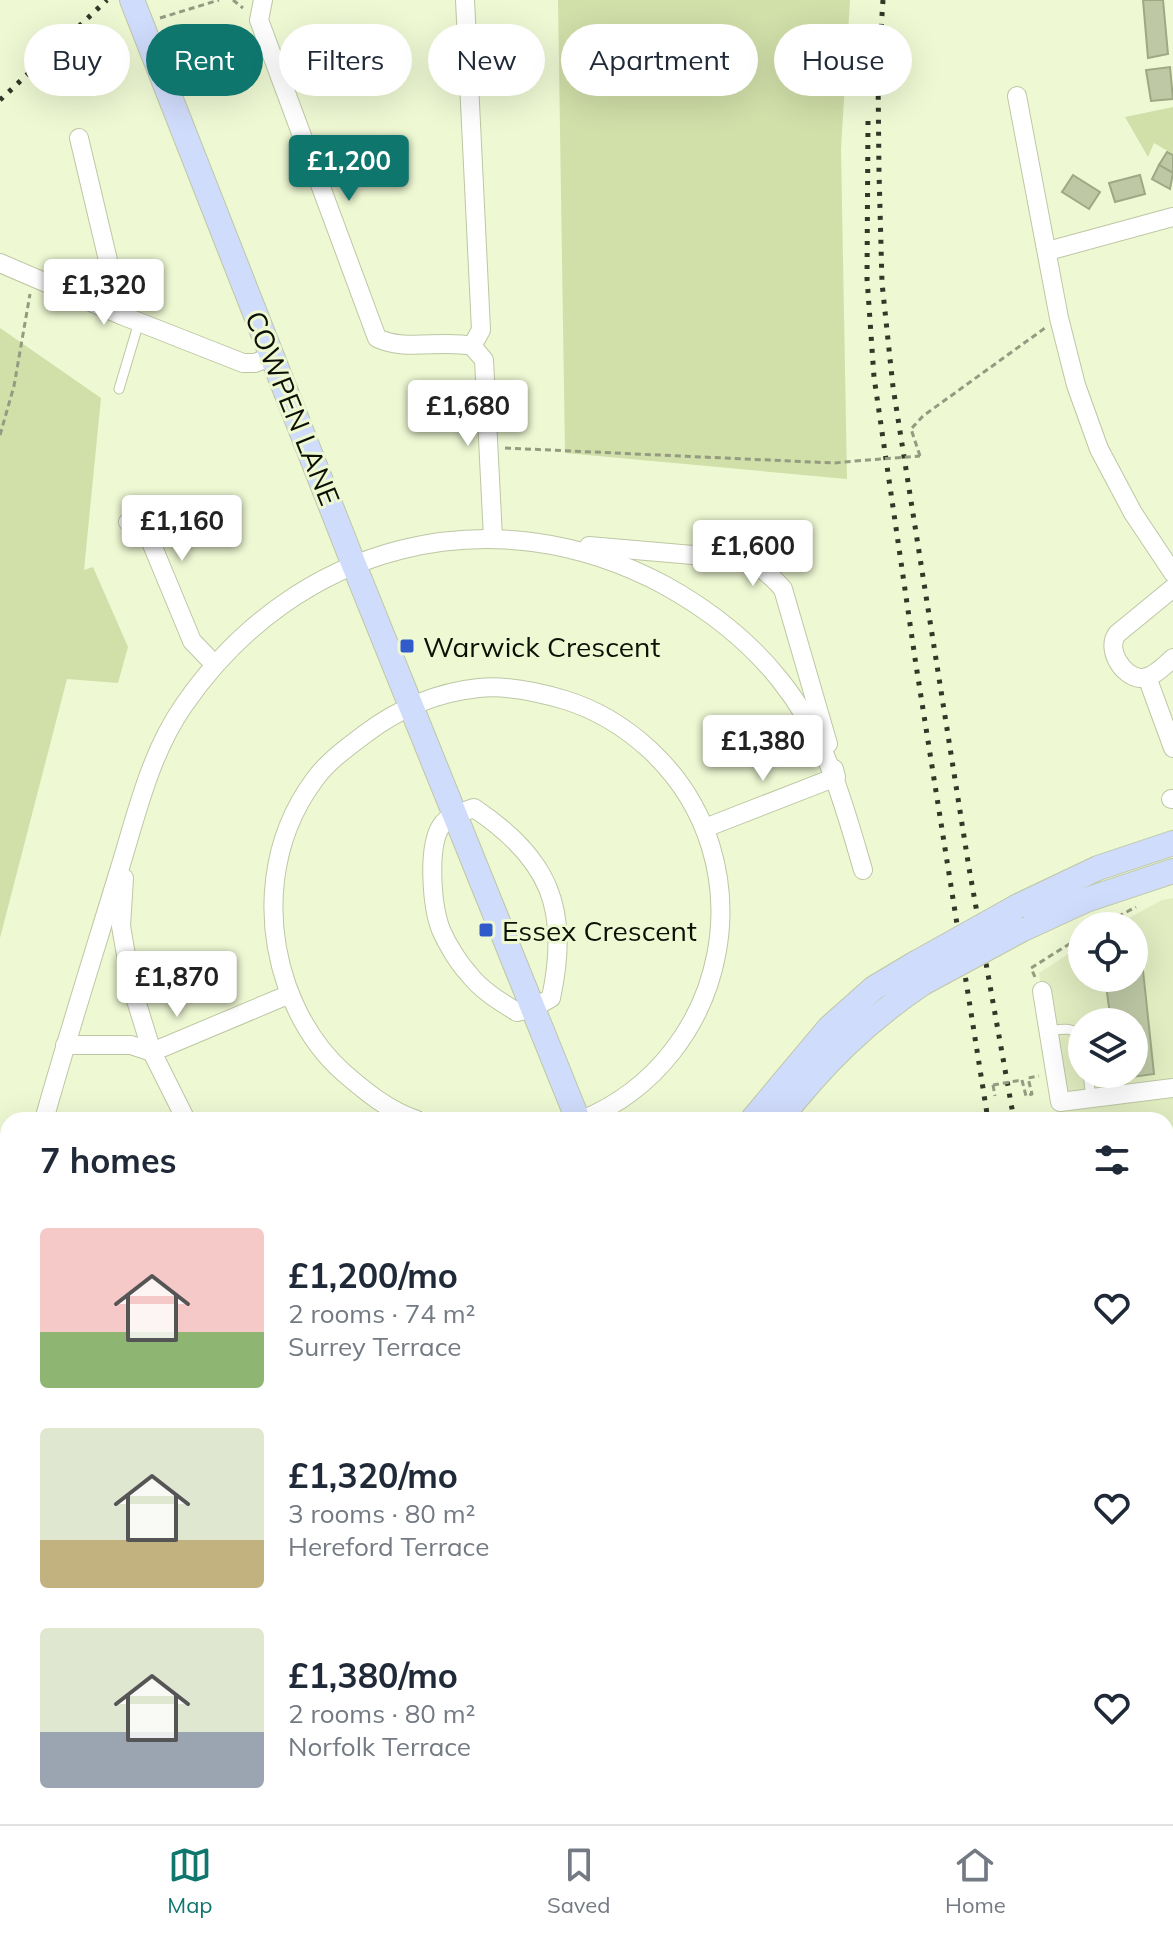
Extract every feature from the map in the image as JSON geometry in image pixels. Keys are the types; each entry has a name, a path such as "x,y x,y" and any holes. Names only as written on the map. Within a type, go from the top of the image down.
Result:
{"street":[{"path":"263,0 259,20 377,338 390,344 458,343 472,346 484,360 493,538"},
{"path":"465,0 481,330 472,346"},
{"name":"COWPEN LANE","path":"136,8 354,565 577,1112"},
{"path":"1017,96 1059,318 1076,385 1099,449 1133,513 1173,573"},
{"path":"79,138 121,315"},
{"path":"1048,251 1173,217"},
{"path":"0,263 32,279 243,363 255,363 272,356"},
{"path":"128,522 141,518 192,641 215,665"},
{"path":"46,1112 152,764 183,707 215,665 254,626 294,595 380,555 437,541 493,538 739,559 754,563 770,574 783,589 863,870"},
{"path":"551,543 603,557 641,573 688,598 721,622 780,679 815,733 836,777"},
{"path":"1173,588 1113,639 1113,653 1130,675 1139,678 1147,677 1173,658"},
{"path":"1147,677 1173,748"},
{"path":"401,1112 372,1098 329,1060 304,1024 277,957 272,911 278,861 292,818 315,778 343,751 388,717 444,695 481,688 513,688 576,704 615,723 661,760 679,783 705,828 714,857 720,902 718,955 708,988 672,1053 650,1078 626,1098 597,1112"},
{"path":"705,828 836,777"},
{"path":"474,808 502,827 523,848 542,876 556,915 559,959 551,998 533,1008 517,1012 493,998 468,974 441,930 432,883 434,848 441,826 455,814 474,808"},
{"path":"759,1112 829,1028 874,988 920,973 1020,918 1098,868 1173,843"},
{"path":"125,851 121,926 131,984 152,1052 182,1112"},
{"path":"1020,918 1173,871"},
{"path":"786,1112 844,1044 920,973"},
{"path":"1042,991 1060,1102 1173,1088"},
{"path":"65,1045 131,1045 152,1052 290,994"}],"lane":[{"path":"119,389 139,322"},
{"path":"1049,1031 1068,1028"},
{"path":"1090,1088 1091,1098"}],"path":[{"path":"168,14 219,0"},
{"path":"0,435 14,386 32,279"},
{"path":"489,447 834,463 920,456 911,429 923,416 1059,318"},
{"path":"1127,912 1136,907"},
{"path":"1031,968 1068,945"},
{"path":"995,1096 993,1085 1022,1080 1026,1096 1032,1094 1028,1078"}],"shaded area":[{"path":"558,0 850,0 849,24 774,24 774,96 844,96 841,149 847,479 565,453"},
{"path":"1173,107 1173,154 1154,143 1148,157 1125,117"},
{"path":"0,328 101,398 84,570 93,567 128,647 118,683 67,679 0,938"},
{"path":"1173,898 1173,1112 1058,1112 1039,973 1068,954 1068,992 1148,992 1148,912 1140,912 1162,900"}],"building":[{"path":"1143,0 1163,0 1168,54 1148,58"},
{"path":"1170,67 1173,99 1151,101 1146,70"},
{"path":"1167,152 1173,155 1173,173 1159,165"},
{"path":"1159,165 1173,173 1170,189 1152,179"},
{"path":"1073,175 1100,192 1089,209 1062,192"},
{"path":"1140,175 1145,194 1115,202 1109,183"},
{"path":"1107,992 1145,992 1147,1008 1109,1008"},
{"path":"1148,1017 1154,1074 1148,1075"}],"railway":[{"path":"0,100 107,0"},
{"path":"883,0 878,76 879,172 882,283 893,387 969,868 1013,1112"},
{"path":"868,121 867,278 874,377 987,1112"}],"place":[{"name":"Warwick Crescent","path":"407,646"},
{"name":"Essex Crescent","path":"486,930"}]}
